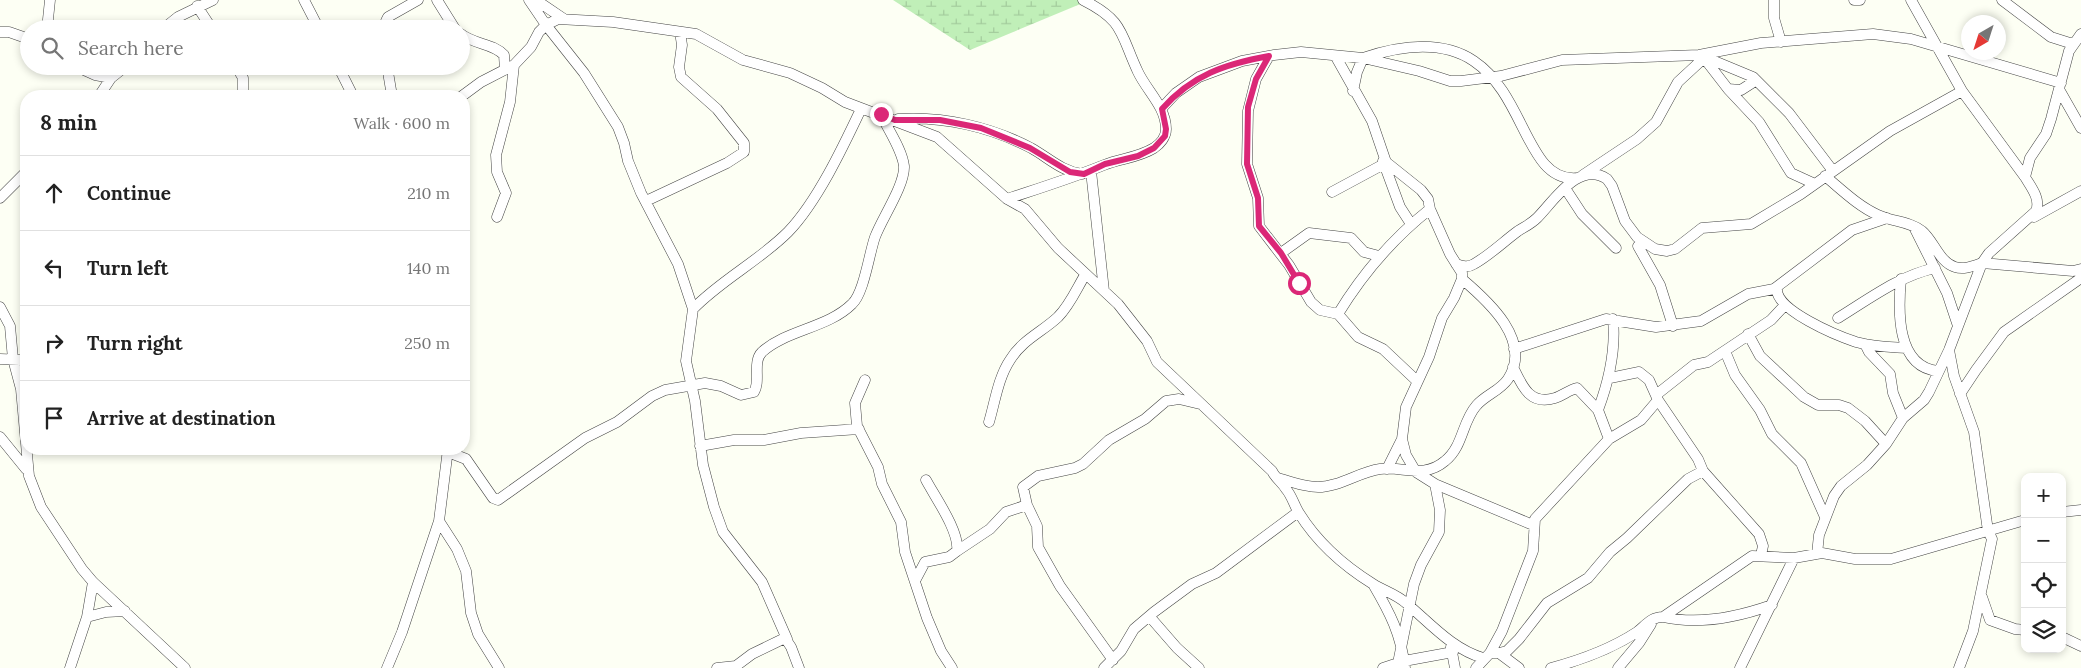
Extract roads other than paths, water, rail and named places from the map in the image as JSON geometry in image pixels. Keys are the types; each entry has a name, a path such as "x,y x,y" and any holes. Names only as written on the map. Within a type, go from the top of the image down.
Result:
{"street":[{"path":"48,20 50,0"},
{"path":"174,20 197,6 213,0"},
{"path":"304,0 314,20"},
{"path":"387,20 418,0"},
{"path":"437,0 449,20"},
{"path":"529,0 546,25 584,72 618,127 628,161 646,201 672,249 693,309 686,361 696,410 700,446 714,508 723,532 762,582 798,668"},
{"path":"536,0 564,18"},
{"path":"1007,198 1087,173 1105,164 1138,156 1154,148 1165,136 1166,129 1162,109 1138,72 1118,24 1109,16 1083,0"},
{"path":"1774,0 1774,18 1781,42"},
{"path":"1854,0 1860,0"},
{"path":"1817,554 1819,535 1834,496 1841,486 1867,465 1886,444 1902,418 1924,400 1949,350 1982,263 1989,253 2030,218 2036,211 2038,203 2025,177 1962,91 1911,0"},
{"path":"2002,0 2051,37 2073,44"},
{"path":"197,6 206,20"},
{"path":"470,90 509,67 531,47 538,32 546,25 564,18 613,22 701,36 743,60 790,73 861,109 881,114 937,136 1007,198 1030,214 1058,248 1104,291 1134,324 1153,350 1158,362 1272,471 1275,478 1286,488 1298,512 1333,554 1374,584 1396,595 1450,641 1471,654 1491,655 1507,651 1548,603 1588,578 1615,547 1627,538 1688,479 1703,471"},
{"path":"0,32 9,32 20,36"},
{"path":"646,201 727,163 744,152 744,143 717,109 681,77 679,67 682,45 680,32"},
{"path":"1162,109 1176,93 1199,77 1242,61 1300,52 1336,57 1363,58 1419,71 1450,81 1501,76 1562,60 1703,57 1736,47 1873,34 1911,39 1936,46 2060,87 2081,128"},
{"path":"2025,177 2030,158 2046,134 2073,44 2081,34"},
{"path":"1353,91 1357,72 1363,58 1382,49 1412,42 1442,39"},
{"path":"470,40 499,49 509,67 510,102 496,156 497,172 506,194 497,217"},
{"path":"1473,49 1501,76 1542,156 1562,177 1598,175 1607,179 1630,230 1655,249 1667,251 1678,248 1702,228 1751,224 1815,184 1890,131 1962,91"},
{"path":"1269,56 1256,79 1248,107 1246,152 1250,176 1258,198 1259,226 1281,253 1311,302 1320,310 1338,314 1358,337 1383,349 1417,381"},
{"path":"1336,57 1353,91 1372,121 1383,160 1400,207 1411,224"},
{"path":"1703,57 1742,71 1753,78 1789,113 1829,174 1859,204 1887,218 1912,224 1928,237 1949,264 1961,268 1982,263 2073,271 2081,269"},
{"path":"1703,57 1728,89 1759,122 1791,172 1815,184"},
{"path":"1456,264 1464,266 1474,264 1504,244 1536,219 1565,188 1580,176 1637,139 1656,122 1678,82 1703,57"},
{"path":"95,75 111,78"},
{"path":"103,90 115,75"},
{"path":"241,75 243,90"},
{"path":"342,75 350,90"},
{"path":"388,75 391,90"},
{"path":"1728,89 1741,90 1755,81"},
{"path":"693,309 707,294 751,264 790,231 821,185 861,109"},
{"path":"458,455 466,459 493,498 498,500 585,438 617,422 652,396 690,384 715,384 741,395 752,394 758,384 758,359 761,353 794,334 836,315 856,300 862,288 865,268 878,229 903,172 902,159 881,114"},
{"path":"895,120 940,120 981,128 1030,148 1070,172 1087,173"},
{"path":"1332,192 1383,160"},
{"path":"1383,160 1401,177 1421,190 1428,199 1430,209 1462,273 1462,279 1454,298 1442,318 1430,357 1406,407 1402,439 1387,469"},
{"path":"1087,173 1104,291"},
{"path":"0,198 20,178"},
{"path":"1565,188 1582,214 1616,248"},
{"path":"2030,218 2081,191"},
{"path":"1338,314 1351,292 1379,256 1411,224 1430,209"},
{"path":"1514,349 1606,319 1651,327 1673,326 1701,321 1748,294 1776,288 1852,230 1887,218"},
{"path":"1912,224 1935,268 1958,326"},
{"path":"1281,253 1309,233 1351,238 1364,252 1379,256"},
{"path":"1638,246 1664,296 1673,326"},
{"path":"1838,318 1914,272 1935,268"},
{"path":"989,422 1000,379 1011,359 1028,338 1061,314 1085,274"},
{"path":"1960,394 2004,332 2081,278"},
{"path":"1275,478 1302,485 1326,486 1370,472 1387,469 1416,472 1429,471 1453,454 1474,408 1507,381 1513,367 1514,349 1509,330 1498,312 1462,279"},
{"path":"1901,279 1900,304 1903,339 1906,348 1912,358 1920,365 1938,371"},
{"path":"1776,288 1777,295 1785,305 1828,331 1865,344 1906,348"},
{"path":"1476,668 1491,655 1502,631 1533,551 1533,525 1535,518 1609,439 1641,420 1657,397 1694,365 1708,362 1725,351 1771,320 1785,305"},
{"path":"0,307 10,326 13,359 20,385"},
{"path":"1598,410 1610,378 1615,333 1613,319"},
{"path":"1748,334 1760,356 1804,397 1818,405 1839,405 1848,408 1865,421 1886,444"},
{"path":"1865,344 1869,352 1890,374 1902,418"},
{"path":"1949,350 1954,376 1974,432 1988,532 1992,539 1982,595 1973,631 1959,668"},
{"path":"1725,351 1735,375 1760,410 1772,434 1801,463 1825,517"},
{"path":"0,359 20,360"},
{"path":"1513,367 1525,392 1535,399 1553,399 1576,388 1598,410 1609,439"},
{"path":"1610,378 1639,372 1649,380 1657,397 1698,459 1703,471 1759,534 1763,546 1760,555"},
{"path":"865,380 855,403 854,412 859,429 875,461 882,484 901,522 905,552 916,579 933,634 952,668"},
{"path":"1113,660 1060,586 1038,547 1036,526 1023,490 1025,484 1042,474 1075,468 1083,464 1109,440 1145,419 1166,401 1179,399 1203,405"},
{"path":"700,446 734,440 764,440 801,433 859,429"},
{"path":"0,437 27,470"},
{"path":"1402,439 1406,455 1416,472 1435,484 1533,525"},
{"path":"26,455 27,470 41,507 82,569 93,582 185,668"},
{"path":"387,668 394,656 439,521 447,455"},
{"path":"926,480 954,533 957,551"},
{"path":"1401,665 1409,606 1421,565 1439,532 1440,510 1435,484"},
{"path":"1440,510 1452,491"},
{"path":"916,579 925,562 949,557 990,529 1006,512 1028,505"},
{"path":"2066,512 2081,510"},
{"path":"1104,668 1113,660 1134,629 1181,591 1216,572 1298,512"},
{"path":"439,521 457,548 466,571 471,613 478,634 499,668"},
{"path":"1551,668 1599,652 1623,641 1752,556 1794,558 1817,554 1855,559 1890,559 2021,521"},
{"path":"1740,668 1794,558"},
{"path":"70,668 87,617 93,582"},
{"path":"1374,584 1393,618 1402,649"},
{"path":"1982,595 1990,620 2021,630"},
{"path":"1659,617 1688,622 1751,613 1772,605"},
{"path":"87,617 106,612 125,611"},
{"path":"1150,617 1177,648 1198,668"},
{"path":"1618,668 1659,617"},
{"path":"717,668 736,666 778,639 787,639"},
{"path":"2066,639 2081,646"},
{"path":"1450,641 1455,668"},
{"path":"1383,668 1452,652"},
{"path":"1491,655 1519,668"},
{"path":"394,656 400,668"}]}
